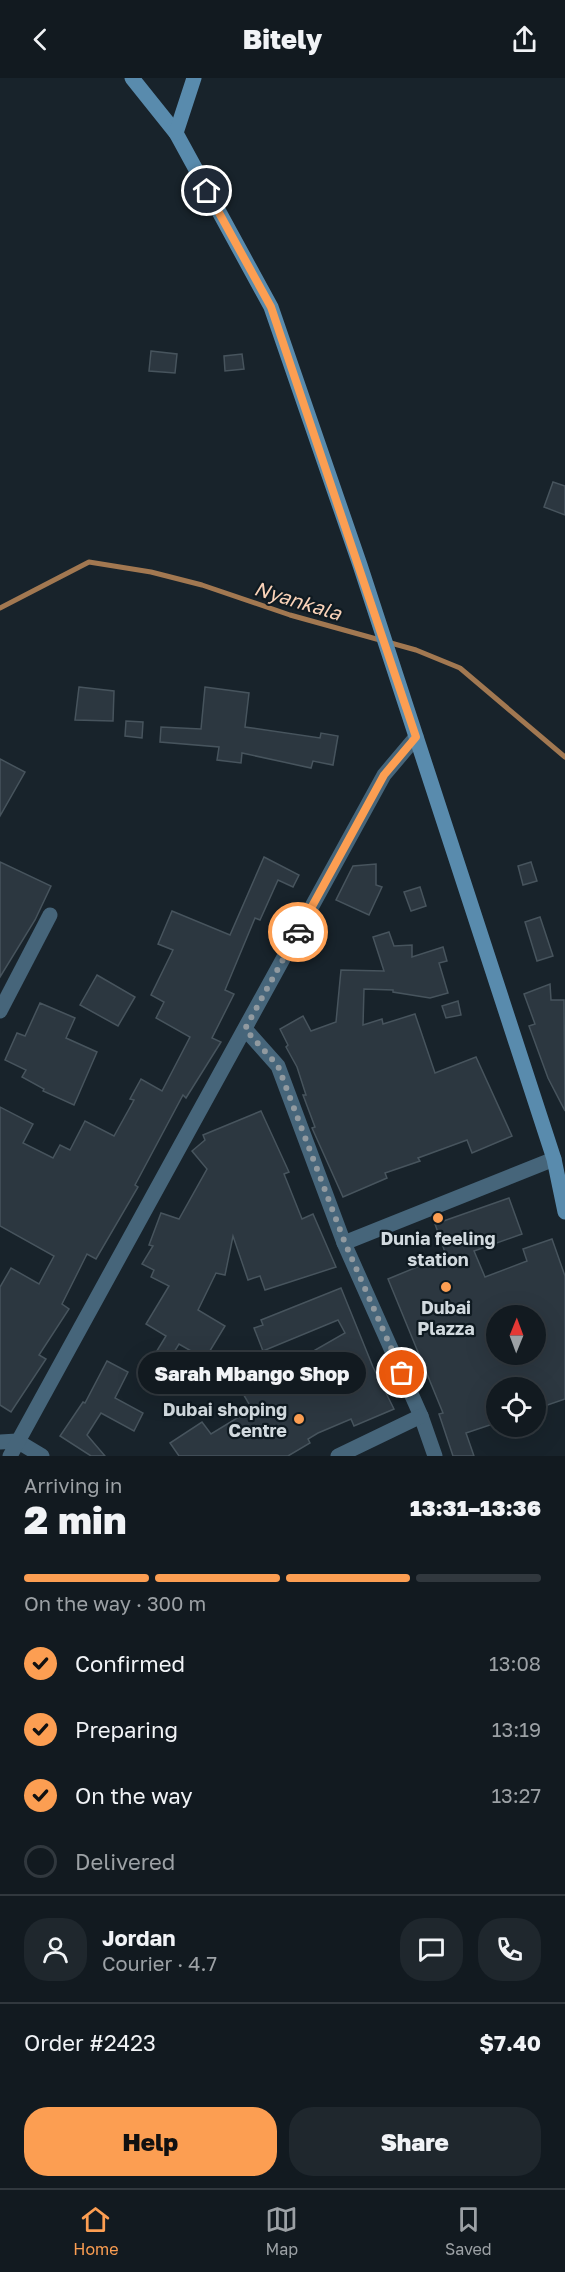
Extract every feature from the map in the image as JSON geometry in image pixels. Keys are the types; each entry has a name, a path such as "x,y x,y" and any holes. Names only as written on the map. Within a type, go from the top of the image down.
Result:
{"main road":[{"path":"132,78 176,133 271,307 393,667 554,1159 565,1212"},
{"path":"176,133 194,78"}],"street":[{"path":"9,1456 384,775 416,737"},
{"path":"0,1011 50,915"},
{"path":"245,1029 278,1066 345,1243 421,1416 435,1456"},
{"path":"345,1243 554,1159"},
{"path":"338,1456 421,1416"},
{"path":"0,1442 17,1441 42,1456"}],"building":[{"path":"151,351 177,354 175,373 149,371"},
{"path":"242,354 244,369 225,371 224,356"},
{"path":"553,482 565,486 565,515 544,507"},
{"path":"79,687 114,691 113,721 75,720"},
{"path":"205,687 249,693 245,727 320,738 321,733 338,736 333,765 313,761 311,768 242,753 241,763 217,760 219,747 160,742 161,727 201,729"},
{"path":"126,721 143,722 142,738 125,736"},
{"path":"0,759 25,772 0,816"},
{"path":"264,857 299,875 293,887 278,880 260,920 255,918 225,990 234,994 212,1038 221,1042 186,1098 183,1095 135,1185 138,1187 96,1259 87,1254 62,1304 69,1309 39,1355 46,1359 11,1412 0,1405 0,1287 11,1268 39,1284 54,1256 0,1226 0,1107 33,1124 23,1143 53,1158 60,1145 70,1150 85,1121 114,1136 134,1100 130,1099 141,1079 162,1091 190,1037 156,1018 164,1002 151,995 173,950 158,944 172,911 230,935"},
{"path":"0,862 51,886 35,920 0,977"},
{"path":"531,862 537,881 523,885 518,866"},
{"path":"376,864 376,885 382,887 369,915 336,900 353,866"},
{"path":"420,887 426,906 411,911 404,892"},
{"path":"540,917 553,956 537,961 525,922"},
{"path":"389,932 394,946 412,945 412,957 443,947 447,961 439,963 448,993 430,998 393,992 393,990 364,989 363,1025 382,1019 383,1024 415,1014 435,1073 476,1057 512,1136 472,1153 467,1140 418,1158 420,1161 385,1173 387,1178 343,1197 312,1128 315,1127 303,1095 306,1095 297,1067 286,1047 288,1045 280,1029 303,1016 311,1031 336,1022 341,970 384,971 373,937"},
{"path":"97,975 135,997 118,1026 80,1005"},
{"path":"550,984 551,1000 564,1000 565,1111 548,1078 529,1026 535,1024 524,994"},
{"path":"458,1001 461,1015 446,1018 442,1006"},
{"path":"40,1003 75,1018 66,1038 97,1052 74,1105 43,1091 44,1089 22,1077 26,1070 5,1060 17,1033 25,1036"},
{"path":"261,1111 289,1172 284,1174 302,1219 313,1214 336,1267 265,1290 260,1276 248,1280 233,1236 225,1275 216,1273 198,1310 225,1326 205,1359 179,1344 157,1380 144,1372 166,1336 146,1324 169,1286 151,1277 154,1270 142,1264 153,1246 149,1245 161,1213 179,1219 207,1169 192,1151 205,1140 203,1135"},
{"path":"509,1198 522,1234 474,1251 485,1277 527,1261 523,1249 552,1239 565,1276 565,1399 546,1406 546,1377 486,1377 486,1426 466,1433 474,1456 453,1456 439,1414 443,1413 388,1279 446,1255 435,1224"},
{"path":"341,1288 373,1367 394,1409 354,1426 351,1419 318,1433 308,1439 310,1443 288,1456 179,1456 170,1443 202,1422 211,1434 252,1409 242,1392 345,1333 338,1320 263,1351 254,1328 263,1325 261,1320"},
{"path":"107,1361 128,1372 115,1398 143,1413 134,1431 101,1413 87,1435 105,1456 91,1456 60,1436 83,1402 85,1403"}],"waterway":[{"name":"Nyankala","path":"0,608 89,562 151,572 202,585 290,615 416,650 460,668 565,757"}],"way so far":[{"path":"298,932 245,1029 278,1066 345,1243 402,1373"}],"place":[{"name":"Dunia feeling station","path":"438,1218"},
{"name":"Dubai Plazza","path":"446,1287"},
{"name":"Sarah Mbango Shop","path":"402,1373"},
{"name":"Dubai shoping Centre","path":"299,1419"}],"route":[{"path":"207,191 271,307 360,565 416,737 384,775 298,932"}]}
